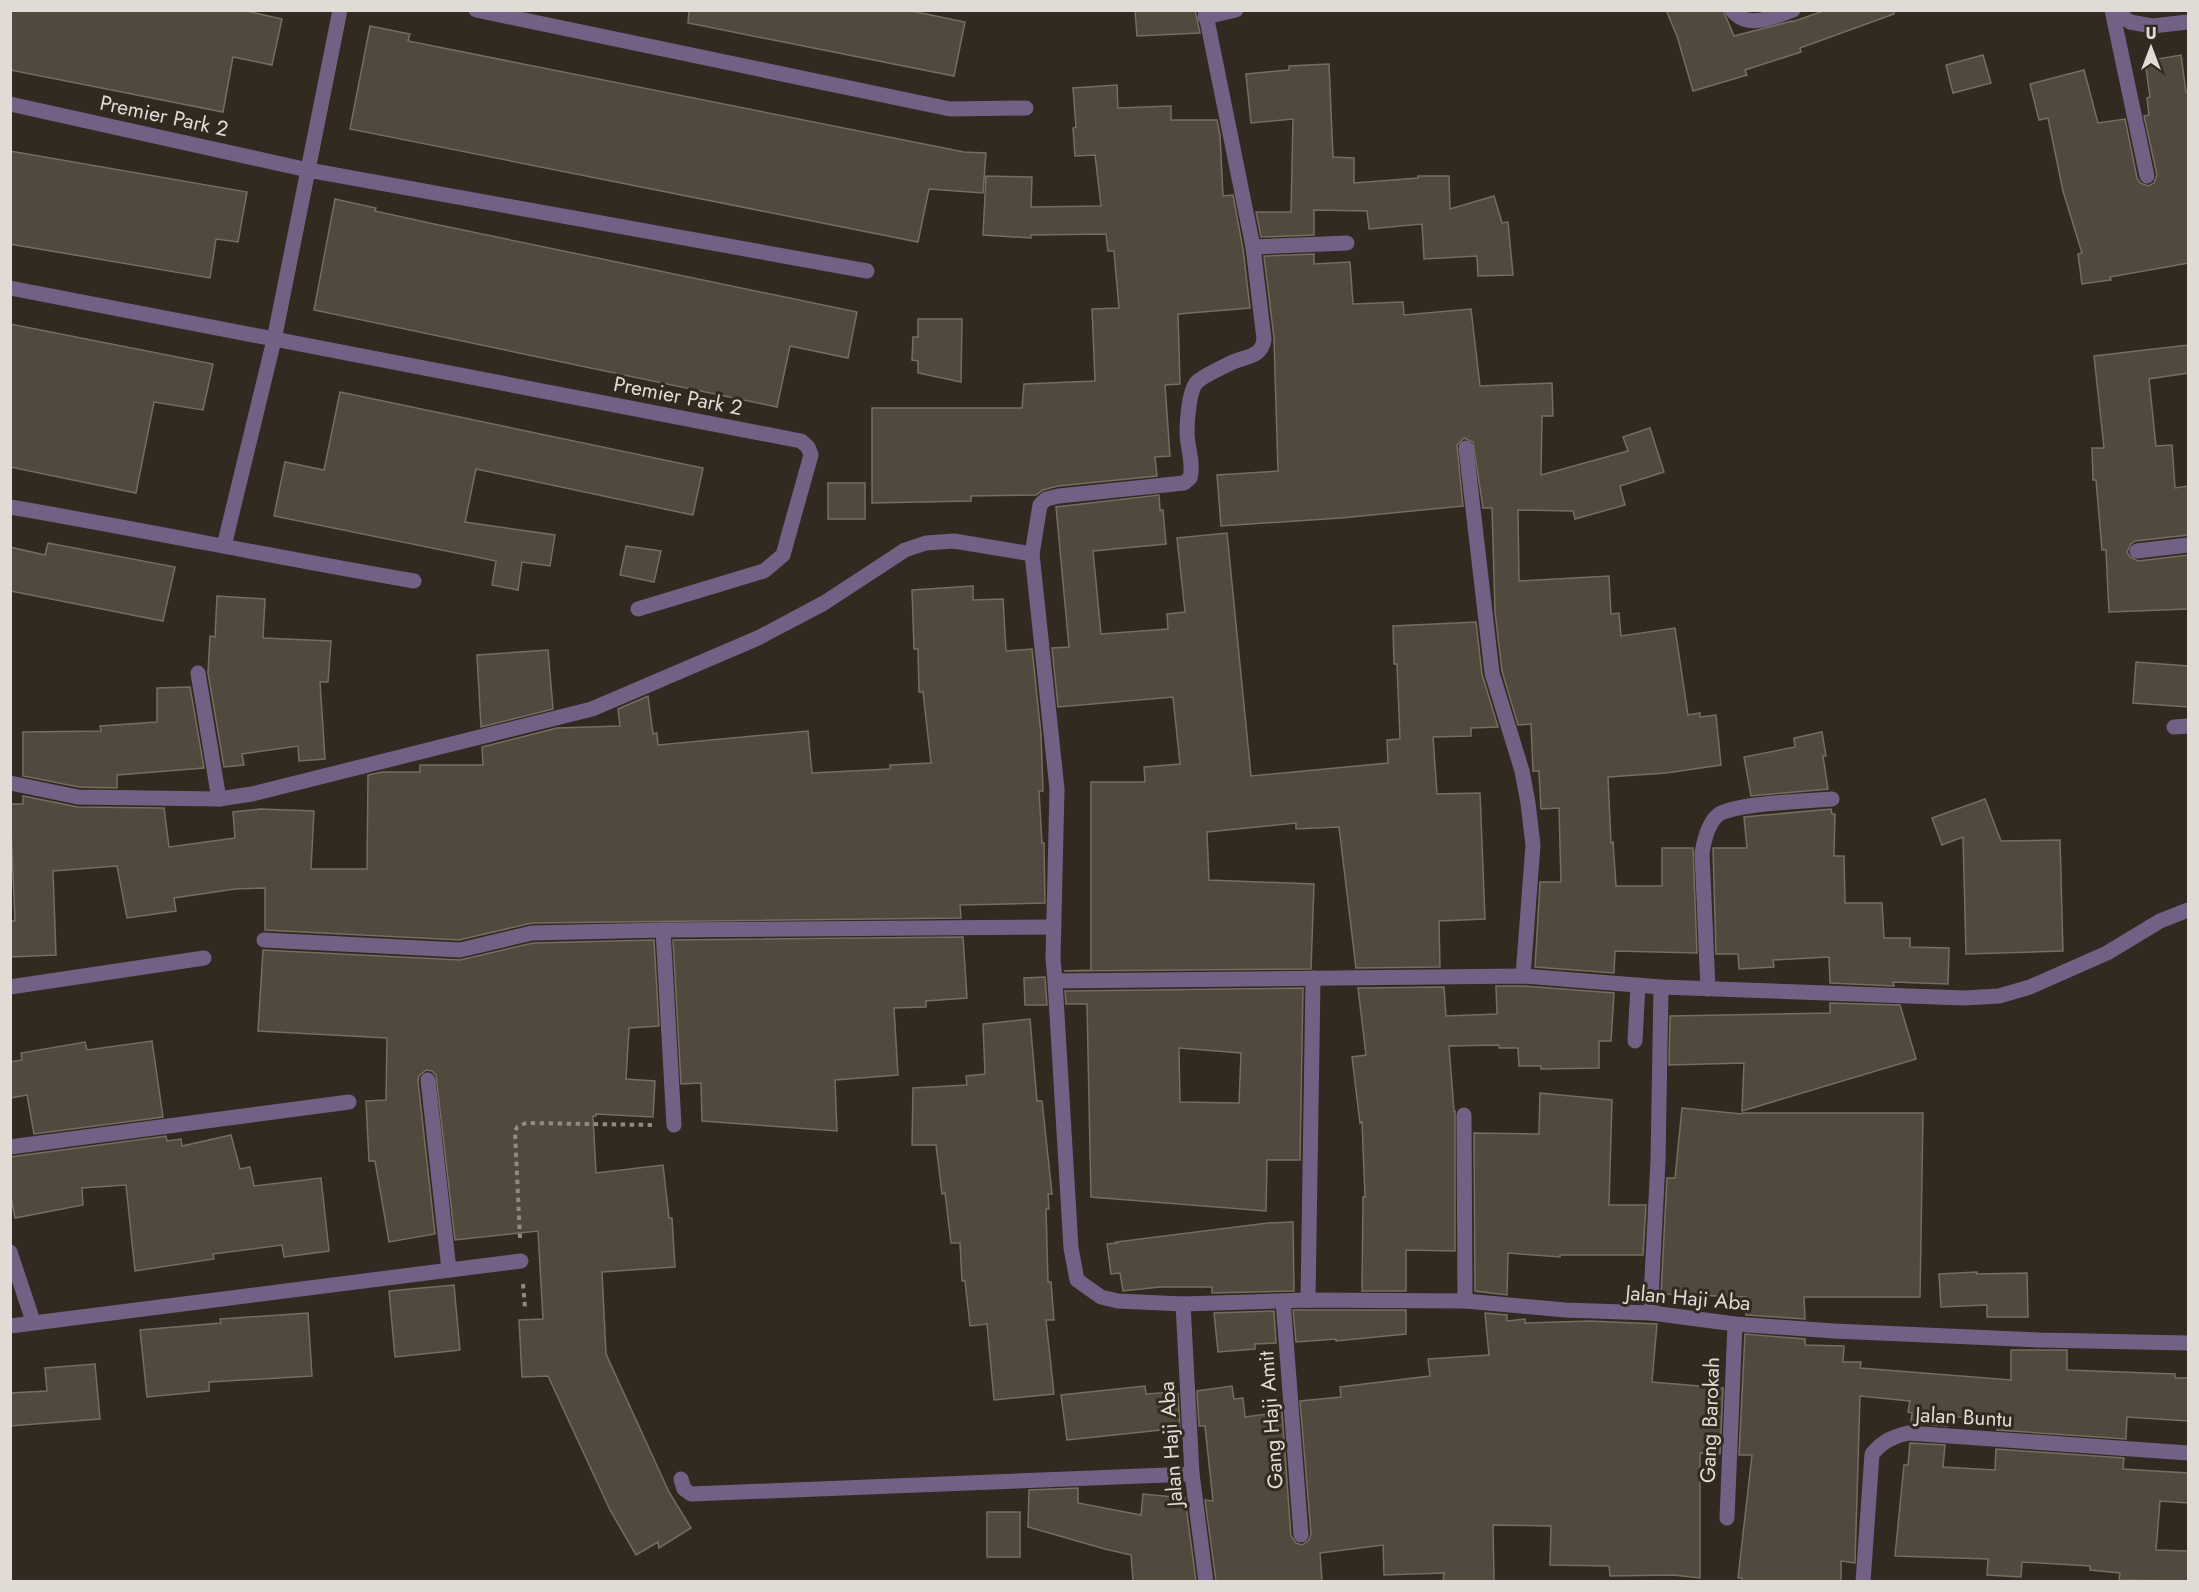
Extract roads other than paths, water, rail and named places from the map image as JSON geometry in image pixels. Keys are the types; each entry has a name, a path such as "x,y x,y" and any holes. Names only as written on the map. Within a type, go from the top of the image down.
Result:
{"street":[{"path":"224,546 274,340 339,10"},
{"path":"476,10 950,109 1026,108"},
{"path":"1236,10 1205,14 1253,247 1263,347 1254,356 1234,362 1196,382 1191,394 1187,433 1191,463 1190,478 1184,483 1059,496 1046,499 1040,505 1038,512 1032,554 1057,789 1055,981 1523,976 1708,989 1964,998 1999,996 2030,987 2097,957 2160,921 2188,910"},
{"path":"1732,10 1740,19 1751,21 1762,20 1793,10"},
{"path":"2113,10 2130,22 2152,26 2188,22"},
{"path":"2113,10 2147,176"},
{"name":"Premier Park 2","path":"10,104 308,170 867,271"},
{"path":"1253,247 1347,243"},
{"name":"Premier Park 2","path":"10,288 801,441 808,447 811,455 783,555 765,571 639,609"},
{"path":"1466,448 1492,673 1522,771 1533,844 1523,976"},
{"path":"10,507 414,581"},
{"path":"10,783 78,797 219,799 252,794 592,709 758,638 824,603 905,550 926,543 954,541 1032,554"},
{"path":"2137,551 2188,545"},
{"path":"198,673 219,799"},
{"path":"1708,989 1702,853 1704,841 1716,817 1734,808 1832,799"},
{"path":"264,940 460,950 532,933 1054,927"},
{"path":"663,930 674,1125"},
{"path":"10,987 204,958"},
{"path":"1308,1300 1313,978"},
{"name":"Jalan Haji Aba","path":"1055,981 1071,1248 1077,1280 1101,1297 1118,1301 1183,1304 1308,1300 1465,1301 1565,1310 1652,1313 1734,1324 1834,1331 2016,1339 2188,1343"},
{"path":"1635,1041 1638,985"},
{"path":"1652,1313 1658,1161 1661,987"},
{"path":"428,1080 449,1270"},
{"path":"10,1147 349,1102"},
{"path":"1464,1115 1465,1301"},
{"path":"10,1252 33,1321"},
{"path":"10,1326 33,1321 521,1261"},
{"name":"Gang Haji Amit","path":"1283,1301 1301,1535"},
{"name":"Jalan Haji Aba","path":"1183,1304 1191,1474 1206,1581"},
{"name":"Gang Barokah","path":"1727,1518 1734,1324"},
{"name":"Jalan Buntu","path":"1863,1581 1872,1454 1890,1437 1908,1433 2188,1453"},
{"path":"681,1479 684,1489 691,1494 1191,1474"}]}
